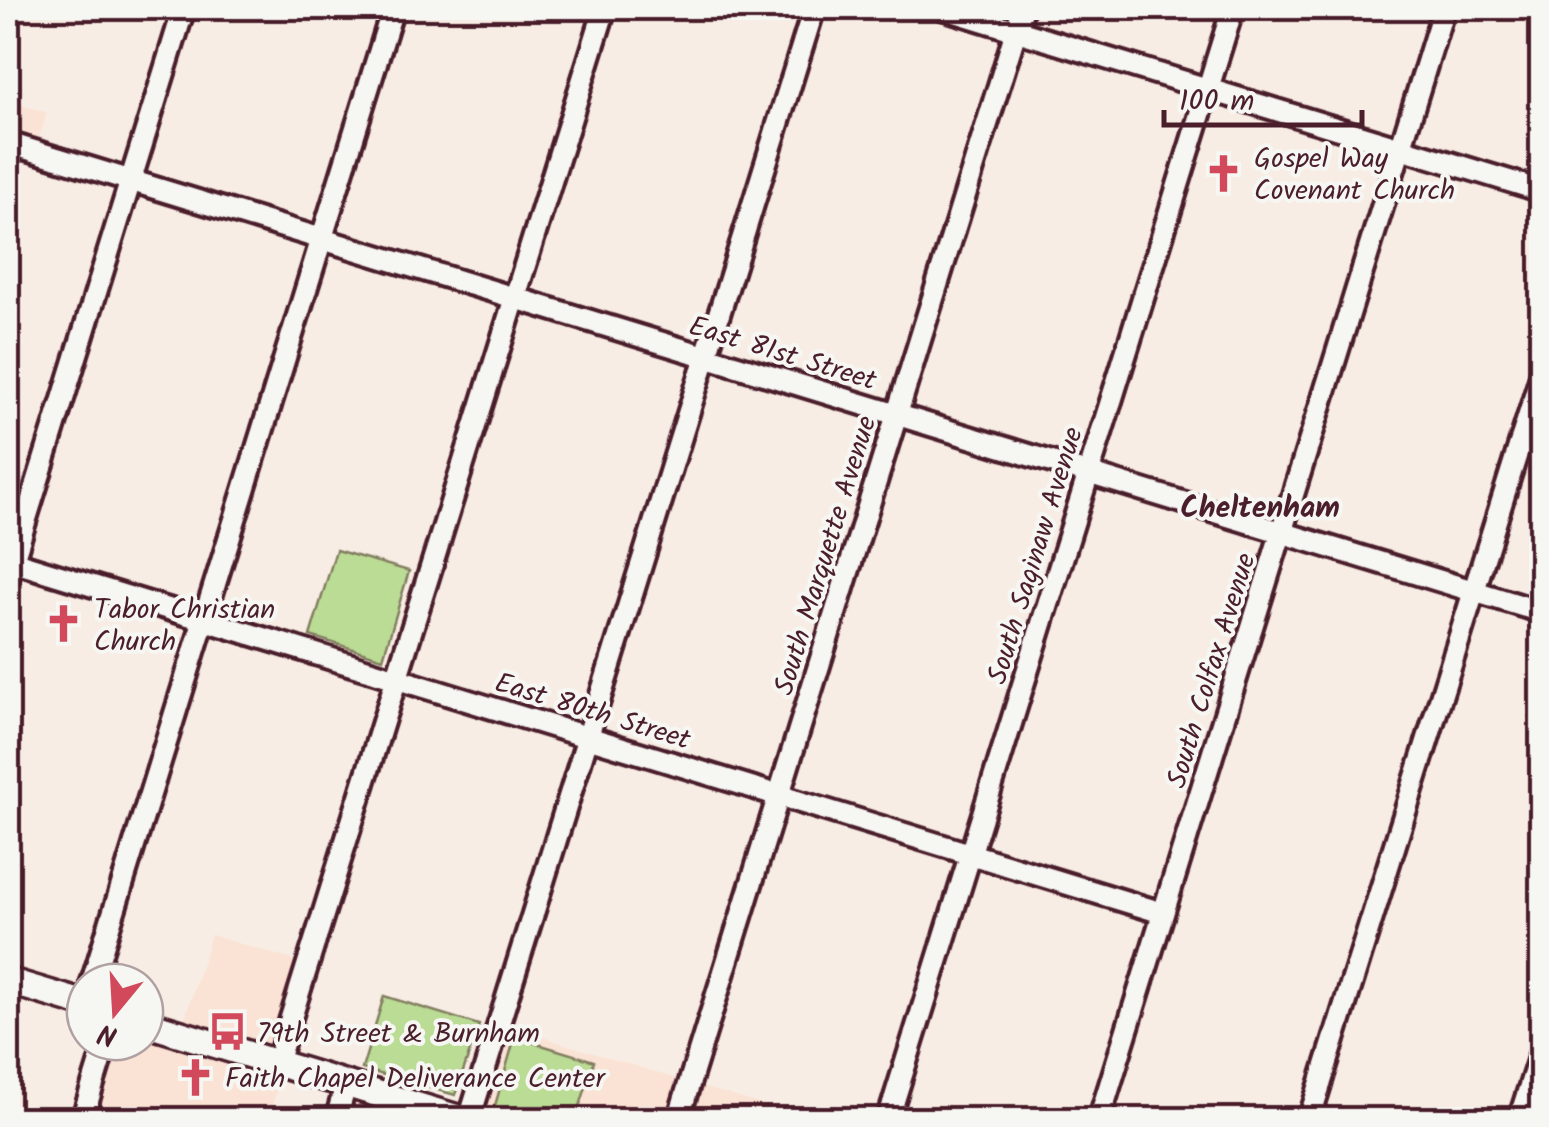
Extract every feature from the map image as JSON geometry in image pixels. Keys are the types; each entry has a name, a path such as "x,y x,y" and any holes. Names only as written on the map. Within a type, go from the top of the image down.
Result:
{"main road":[{"path":"8,981 65,998"},
{"path":"165,1029 467,1120"}],"street":[{"path":"9,566 184,8"},
{"path":"98,962 393,8"},
{"path":"277,1063 604,8"},
{"path":"467,1120 814,8"},
{"path":"942,8 1542,191"},
{"name":"South Marquette Avenue","path":"678,1120 1023,8"},
{"name":"South Saginaw Avenue","path":"888,1120 1233,8"},
{"name":"South Colfax Avenue","path":"1099,1120 1444,8"},
{"name":"East 81st Street","path":"8,143 1542,612"},
{"path":"1309,1120 1542,373"},
{"name":"East 80th Street","path":"9,566 204,620 1164,913"},
{"path":"1519,1120 1542,1048"},
{"path":"82,1120 100,1062"},
{"path":"336,1120 346,1084"}],"shaded area":[{"path":"8,101 47,113 37,144 8,135"},
{"path":"211,935 299,962 270,1050 184,1022"},
{"path":"507,1026 683,1081 670,1119 501,1120 481,1113"},
{"path":"165,1040 281,1076 268,1119 120,1120 94,1111 108,1062 165,1062"},
{"path":"699,1086 809,1119 688,1120"},
{"path":"352,1097 426,1120 346,1120"}],"green space":[{"path":"336,550 409,571 383,658 310,636"},
{"path":"384,996 479,1025 455,1095 362,1069"},
{"path":"515,1037 594,1061 576,1119 528,1119 494,1109"}],"place":[{"name":"Gospel Way Covenant Church","path":"1224,173"},
{"name":"Tabor Christian Church","path":"64,624"},
{"name":"79th Street & Burnham","path":"227,1032"},
{"name":"Faith Chapel Deliverance Center","path":"195,1077"}],"district":[{"name":"Cheltenham","path":"1260,507"}]}
